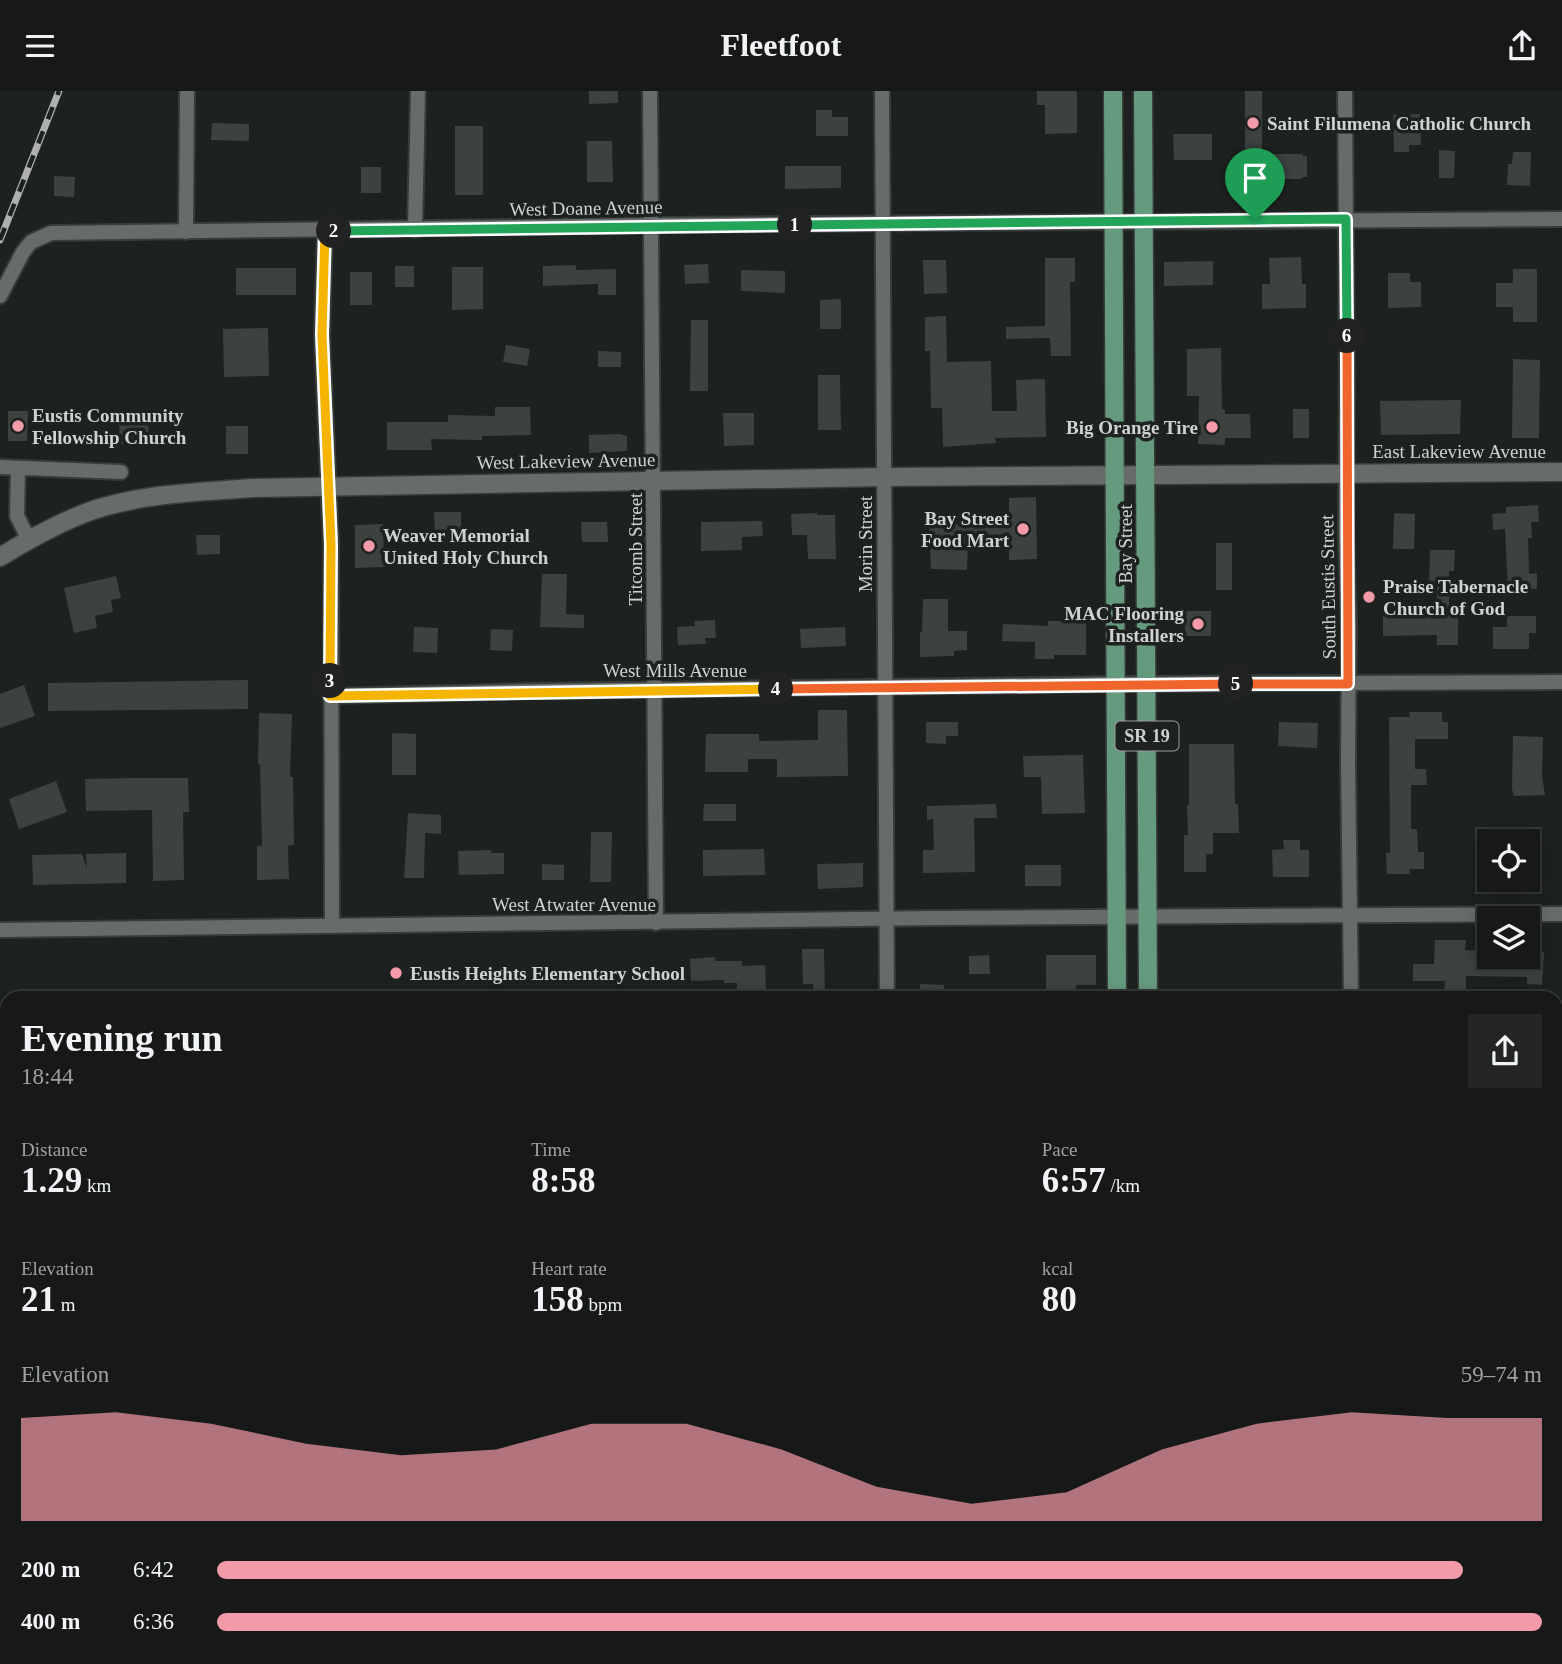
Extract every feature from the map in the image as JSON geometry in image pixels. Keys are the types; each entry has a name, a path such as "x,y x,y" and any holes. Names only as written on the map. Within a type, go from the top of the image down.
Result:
{"main road":[{"name":"Bay Street","path":"1112,91 1117,991"},
{"name":"Bay Street","path":"1143,91 1148,991"}],"street":[{"path":"186,232 187,91"},
{"path":"415,230 418,91"},
{"name":"Titcomb Street","path":"650,91 656,923"},
{"name":"Morin Street","path":"882,91 887,991"},
{"name":"South Eustis Street","path":"1345,91 1351,991"},
{"name":"West Doane Avenue","path":"0,296 31,242 51,233 652,225 1562,219"},
{"path":"325,231 323,398 329,487 332,926"},
{"path":"0,467 121,472"},
{"path":"18,468 17,516 29,540"},
{"name":"East Lakeview Avenue","path":"1145,475 1562,472"},
{"name":"West Lakeview Avenue","path":"0,557 29,540 104,506 163,494 329,487 654,480 1145,475"},
{"name":"West Mills Avenue","path":"330,696 1115,684 1562,682"},
{"name":"West Atwater Avenue","path":"0,930 1562,913"}],"building":[{"path":"589,91 618,91 618,103 589,104"},
{"path":"1037,91 1077,91 1077,133 1045,134 1045,105 1037,105"},
{"name":"Saint Filumena Catholic Church","path":"1245,91 1262,91 1262,154 1307,156 1307,177 1261,179 1261,195 1245,195"},
{"path":"816,110 832,110 832,117 848,117 848,136 816,136"},
{"path":"1420,114 1421,145 1409,145 1409,152 1394,152 1393,115"},
{"path":"212,123 249,124 249,141 211,140"},
{"path":"455,126 483,126 483,195 455,195"},
{"path":"1173,134 1212,134 1212,160 1174,160"},
{"path":"587,141 612,141 613,182 587,182"},
{"path":"1439,150 1455,151 1454,178 1439,178"},
{"path":"1513,152 1531,152 1530,186 1507,185 1508,164 1512,164"},
{"path":"785,166 841,166 841,188 785,189"},
{"path":"361,167 381,167 381,193 361,193"},
{"path":"54,176 75,177 74,197 54,196"},
{"path":"1301,257 1302,284 1306,284 1306,308 1262,309 1262,284 1270,284 1269,258"},
{"path":"1045,258 1075,258 1075,282 1070,282 1071,356 1051,356 1050,338 1006,339 1006,327 1045,326"},
{"path":"923,260 946,260 947,293 924,294"},
{"path":"1213,261 1213,285 1164,286 1164,262"},
{"path":"708,264 709,283 685,284 684,265"},
{"path":"576,265 576,270 616,269 616,295 598,295 598,284 543,286 543,266"},
{"path":"395,266 414,266 414,287 395,287"},
{"path":"452,267 483,267 483,309 452,310"},
{"path":"236,268 296,268 296,295 236,295"},
{"path":"1513,269 1537,269 1537,322 1513,322 1513,307 1496,307 1496,283 1513,283"},
{"path":"741,270 785,271 785,293 741,291"},
{"path":"350,272 372,272 372,305 350,305"},
{"path":"1388,273 1410,273 1410,282 1421,282 1421,307 1388,308"},
{"path":"841,299 841,329 820,329 820,300"},
{"path":"946,316 947,362 991,361 992,411 1017,411 1016,380 1045,379 1046,437 995,438 996,443 943,447 942,408 931,408 930,351 925,351 925,317"},
{"path":"691,320 708,320 708,391 690,391"},
{"path":"268,328 269,376 224,377 223,329"},
{"path":"506,345 530,349 527,366 503,362"},
{"path":"1221,348 1222,409 1225,409 1225,414 1250,414 1251,438 1225,438 1225,445 1198,444 1199,396 1187,396 1187,349"},
{"path":"598,351 621,352 621,367 598,367"},
{"path":"1513,359 1540,360 1539,438 1512,438"},
{"path":"818,375 840,375 841,430 818,430"},
{"path":"1461,400 1460,434 1381,435 1380,401"},
{"path":"495,407 530,407 531,435 482,436 482,440 431,439 432,450 387,450 387,422 448,422 448,415 495,416"},
{"path":"1293,409 1309,409 1309,438 1293,438"},
{"name":"Eustis Community Fellowship Church","path":"8,411 28,411 27,441 8,441"},
{"path":"723,413 754,413 754,445 724,446"},
{"path":"148,418 149,443 120,444 119,419"},
{"path":"226,426 248,426 248,454 226,454"},
{"path":"589,435 627,436 627,451 589,453"},
{"path":"1036,497 1037,559 1009,560 1009,544 968,544 967,570 931,569 929,524 1009,525 1009,498"},
{"path":"1538,505 1539,522 1531,522 1532,538 1528,538 1529,574 1537,573 1537,589 1508,589 1505,529 1493,530 1492,514 1506,513 1506,507"},
{"path":"434,512 461,512 461,536 435,537"},
{"path":"1394,513 1415,514 1414,549 1393,549"},
{"path":"791,514 835,515 836,559 808,559 807,535 792,535"},
{"path":"762,521 763,536 742,537 742,550 701,551 701,522"},
{"path":"581,522 607,522 608,542 582,542"},
{"name":"Weaver Memorial United Holy Church","path":"383,524 384,567 355,568 355,525"},
{"path":"196,535 220,535 220,554 197,555"},
{"path":"1216,543 1232,543 1232,590 1216,590"},
{"path":"1430,550 1455,550 1454,571 1449,571 1449,604 1458,604 1458,645 1437,645 1437,635 1383,636 1383,614 1437,613 1437,586 1429,586"},
{"path":"542,574 567,574 566,614 584,615 584,628 540,627"},
{"path":"116,576 121,598 111,600 113,612 95,616 97,628 74,633 64,588"},
{"path":"923,599 948,599 948,631 967,631 967,650 954,651 954,656 920,657"},
{"name":"MAC Flooring Installers","path":"1185,611 1211,611 1211,636 1185,636"},
{"path":"1507,616 1536,616 1536,633 1529,633 1529,649 1493,649 1493,627 1507,627"},
{"path":"715,620 716,638 705,638 706,644 678,645 677,627 695,626 694,621"},
{"path":"1048,621 1086,621 1086,655 1054,655 1054,659 1035,659 1035,642 1002,641 1003,624 1048,626"},
{"path":"414,627 438,628 437,653 413,652"},
{"path":"845,627 846,646 801,648 800,629"},
{"path":"491,629 513,630 512,651 490,650"},
{"path":"248,680 248,709 48,711 48,683"},
{"path":"24,685 35,716 0,728 0,694"},
{"path":"818,710 847,710 848,776 777,777 777,759 748,759 748,772 705,772 706,734 759,734 759,741 818,740"},
{"path":"1409,712 1442,712 1442,722 1448,722 1448,739 1415,739 1415,769 1426,769 1427,785 1411,785 1411,829 1417,829 1418,852 1424,852 1424,869 1409,869 1410,874 1387,874 1386,853 1390,853 1389,717 1410,717"},
{"path":"259,713 292,714 290,777 293,777 294,845 288,846 289,879 257,880 257,846 262,846 258,764"},
{"path":"926,722 958,722 958,736 946,736 946,744 926,743"},
{"path":"1279,722 1318,723 1317,748 1278,746"},
{"path":"392,733 416,734 416,775 392,775"},
{"path":"1513,736 1543,737 1542,776 1545,795 1514,796"},
{"path":"1189,744 1234,744 1235,804 1238,804 1239,833 1213,833 1213,854 1206,854 1206,872 1184,872 1184,835 1188,835"},
{"path":"1083,755 1085,813 1042,814 1041,777 1024,777 1023,756"},
{"path":"188,778 189,812 183,812 184,880 153,881 152,810 86,811 85,779"},
{"path":"56,781 67,812 19,829 9,799"},
{"path":"704,804 736,804 736,821 703,821"},
{"path":"996,804 997,818 974,818 975,872 923,873 923,850 934,850 933,819 927,820 927,806"},
{"path":"408,813 441,815 441,834 425,833 424,878 404,878"},
{"path":"591,832 612,832 611,882 590,882"},
{"path":"1283,840 1300,840 1300,850 1309,850 1309,877 1273,877 1272,850 1284,849"},
{"path":"764,849 765,875 703,876 703,850"},
{"path":"491,850 491,853 504,853 504,874 459,875 458,851"},
{"path":"126,853 126,883 33,885 32,855 82,854 87,869 86,854"},
{"path":"863,863 863,887 818,889 817,864"},
{"path":"542,864 564,865 564,880 542,880"},
{"path":"1025,865 1061,865 1061,886 1025,886"},
{"path":"1435,940 1466,940 1465,950 1477,950 1477,969 1540,969 1540,952 1544,952 1542,985 1527,984 1527,977 1466,976 1466,991 1444,991 1445,981 1413,981 1413,964 1434,964"},
{"path":"802,949 824,949 825,991 814,991 813,984 803,984"},
{"path":"989,955 990,974 969,974 969,956"},
{"path":"1046,955 1096,955 1096,985 1076,985 1076,991 1046,991"},
{"path":"715,957 715,961 742,961 742,966 765,965 766,990 737,991 737,983 724,983 724,980 691,981 690,959"},
{"path":"920,984 944,985 944,991 920,991"}],"railway":[{"path":"0,240 59,91"}],"place":[{"name":"Saint Filumena Catholic Church","path":"1253,123"},
{"name":"Eustis Community Fellowship Church","path":"18,426"},
{"name":"Big Orange Tire","path":"1212,427"},
{"name":"Bay Street Food Mart","path":"1023,529"},
{"name":"Weaver Memorial United Holy Church","path":"369,546"},
{"name":"Praise Tabernacle Church of God","path":"1369,597"},
{"name":"MAC Flooring Installers","path":"1198,624"},
{"name":"Eustis Heights Elementary School","path":"396,973"}],"route":[{"path":"1346,219 1348,684 527,691 330,696 331,544 322,335 325,231 652,225 1255,220 1346,219"}]}
